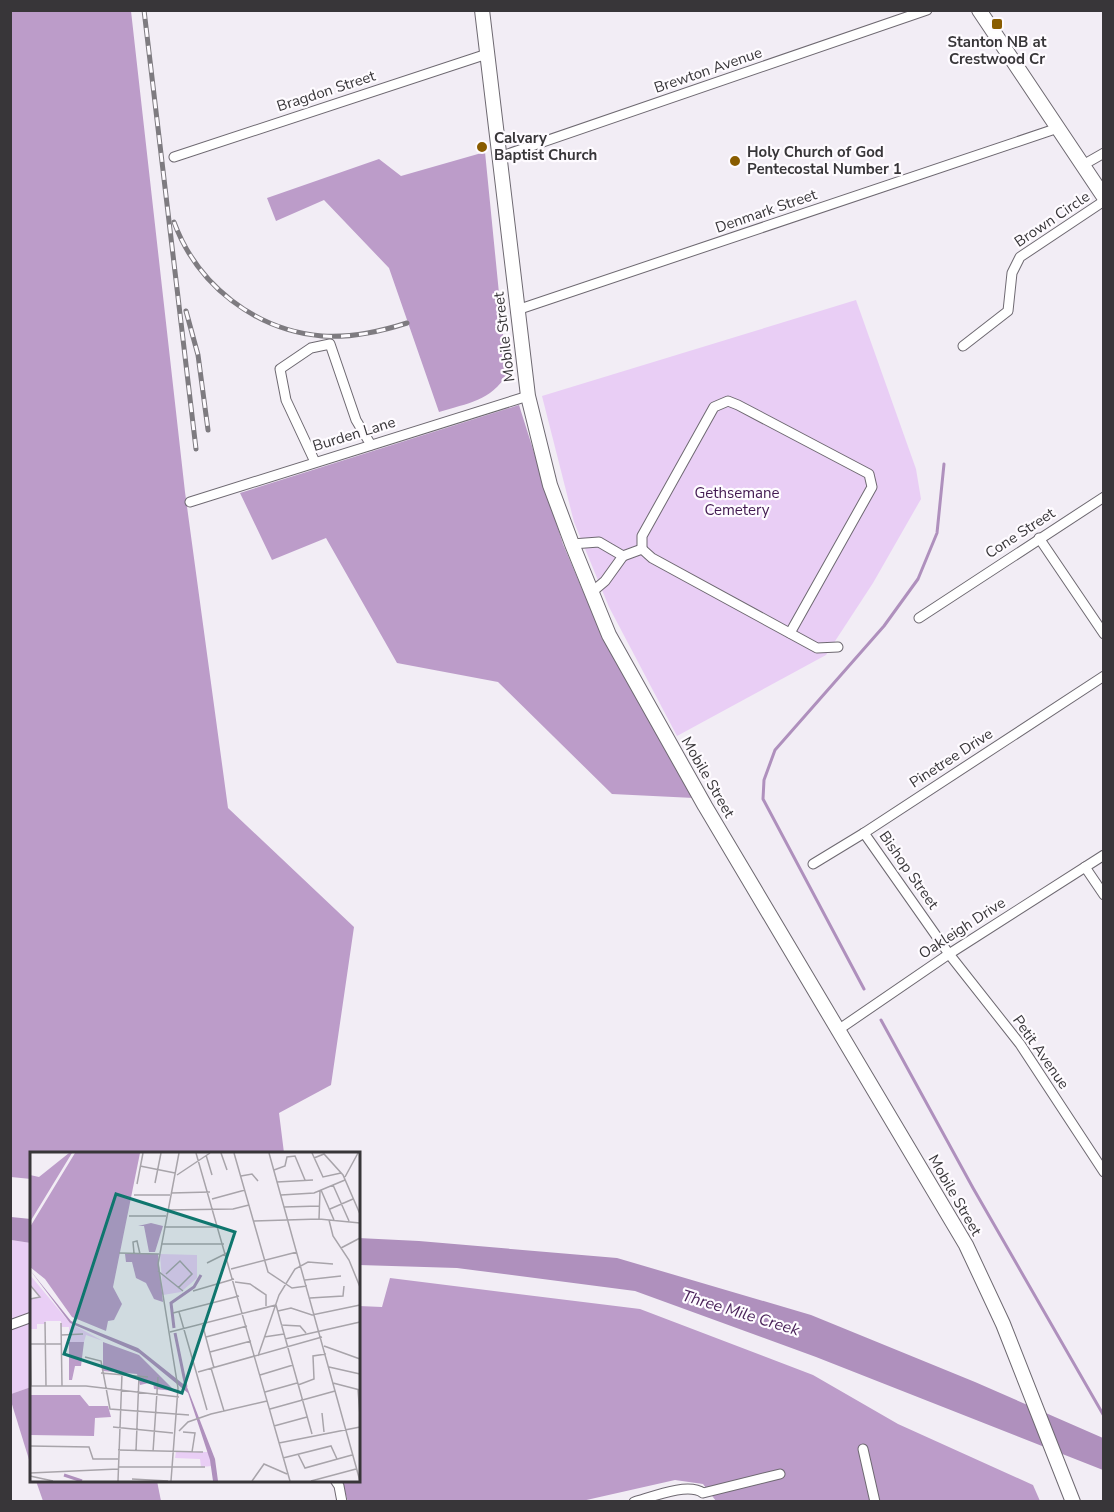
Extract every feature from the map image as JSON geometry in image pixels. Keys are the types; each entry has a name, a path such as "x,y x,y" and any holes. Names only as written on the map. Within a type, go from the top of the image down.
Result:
{"street":[{"name":"Mobile Street","path":"482,10 528,396 550,485 572,544 609,635 693,786 966,1245 999,1314 1073,1502"},
{"name":"Brewton Avenue","path":"499,157 927,10"},
{"path":"980,11 1104,197"},
{"name":"Bragdon Street","path":"174,158 487,54"},
{"name":"Denmark Street","path":"518,310 1058,128"},
{"path":"1083,165 1104,153"},
{"name":"Brown Circle","path":"963,346 1008,311 1012,273 1020,257 1104,201"},
{"path":"315,462 286,400 280,369 311,348 330,344 356,420 370,445"},
{"name":"Burden Lane","path":"189,502 528,396"},
{"path":"790,633 872,487 869,474 728,401 714,407 642,536 642,549 652,558 790,633 818,648 838,647"},
{"name":"Cone Street","path":"919,618 1104,496"},
{"path":"1039,538 1104,634"},
{"path":"572,544 599,542 623,556"},
{"path":"592,592 605,581 623,556 642,549"},
{"name":"Pinetree Drive","path":"813,864 1104,676"},
{"name":"Bishop Street","path":"864,833 949,954"},
{"name":"Oakleigh Drive","path":"838,1030 949,954 1104,855"},
{"path":"1084,867 1104,895"},
{"name":"Petit Avenue","path":"949,954 1020,1044 1104,1172"},
{"path":"10,1324 30,1318"},
{"path":"863,1449 875,1502"},
{"path":"703,1493 780,1474"},
{"path":"336,1482 342,1502"},
{"path":"634,1502 688,1488 698,1489 707,1496 709,1502"}],"green space":[{"name":"Gethsemane Cemetery","path":"856,300 916,469 921,499 873,583 826,655 677,736 609,607 574,522 542,396"},
{"path":"10,1240 30,1243 30,1387 11,1394"}],"shaded area":[{"path":"10,11 131,11 185,492 228,808 354,927 331,1085 279,1113 284,1152 30,1152 30,1179 11,1177"},
{"path":"485,152 507,374 501,383 486,396 439,412 389,268 324,200 276,221 267,198 379,159 401,176"},
{"path":"519,405 563,544 602,636 694,798 612,794 498,682 397,663 326,538 272,560 240,493"},
{"path":"390,1278 640,1309 813,1375 898,1424 1033,1485 1040,1501 716,1501 703,1484 675,1480 582,1501 348,1502 342,1482 360,1482 360,1306 382,1307"},
{"path":"30,1388 30,1463 10,1398 11,1394"},
{"path":"36,1482 157,1482 161,1501 43,1501"}],"water":[{"path":"11,1217 30,1219 30,1243 11,1240"},
{"name":"Three Mile Creek","path":"360,1238 617,1258 811,1315 975,1382 1103,1438 1103,1470 816,1357 635,1291 457,1268 360,1265"}],"waterway":[{"path":"864,989 763,799 764,780 775,750 884,626 918,579 937,533 944,464"},
{"path":"881,1020 973,1188 1104,1416"}],"railway":[{"path":"144,10 196,449"},
{"path":"174,222 197,266 213,284 252,314 274,325 322,336 344,336 365,334 407,323"},
{"path":"186,311 198,355 208,430"}],"place":[{"name":"Stanton NB at Crestwood Cr","path":"997,24"},
{"name":"Calvary Baptist Church","path":"482,147"},
{"name":"Holy Church of God Pentecostal Number 1","path":"735,161"}]}
